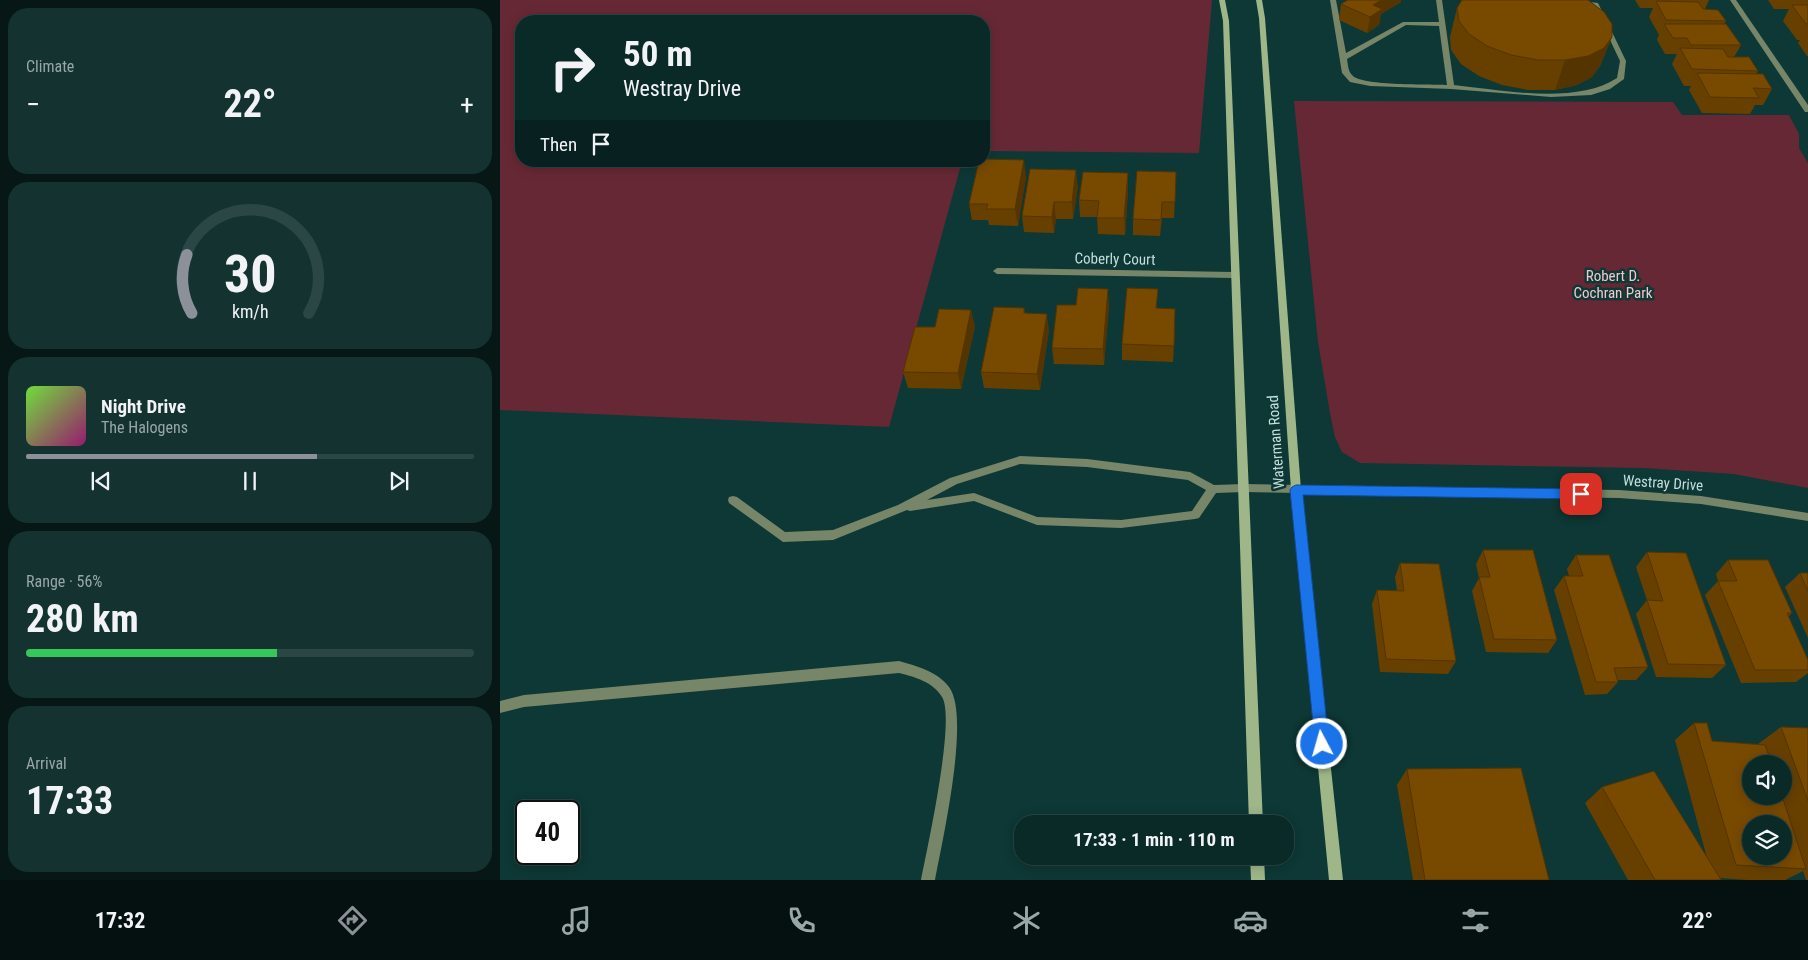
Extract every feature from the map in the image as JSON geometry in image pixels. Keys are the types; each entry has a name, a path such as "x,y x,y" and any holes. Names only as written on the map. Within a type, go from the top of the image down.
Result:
{"street":[{"path":"1222,0 1226,21 1233,275 1244,488 1256,815"},
{"name":"Waterman Road","path":"1259,0 1262,18 1296,490 1336,880"},
{"path":"1333,0 1346,73 1353,80 1370,84 1578,95 1602,90 1620,79 1622,61 1595,2 1577,3"},
{"path":"1440,0 1451,87"},
{"path":"1733,0 1808,110"},
{"path":"1343,58 1405,23 1442,24"},
{"name":"Coberly Court","path":"997,271 1233,275"},
{"path":"733,500 783,536 833,535 902,508 954,481 1020,460 1087,463 1190,476 1213,489 1195,515 1121,524 1037,521 974,497 902,508"},
{"name":"Westray Drive","path":"1213,489 1619,494 1701,500 1808,517"},
{"path":"500,706 524,701 899,667 922,674 939,684 949,699 952,717 950,749 928,880"},
{"path":"1257,865 1258,880"}],"green space":[{"path":"500,0 1212,0 1199,153 990,151 990,15 515,15 515,167 960,167 889,427 500,410"},
{"name":"Robert D. Cochran Park","path":"1294,101 1673,102 1682,115 1789,115 1799,134 1799,148 1808,163 1808,488 1734,474 1644,468 1360,463 1342,452 1335,437 1318,342"}],"building":[{"path":"1348,0 1381,0 1373,5 1382,9 1370,17 1341,4"},
{"path":"1462,0 1588,0 1604,12 1612,24 1612,37 1604,48 1588,56 1565,60 1538,60 1511,55 1487,46 1469,34 1459,21 1457,8"},
{"path":"1656,1 1698,2 1703,9 1718,10 1726,21 1666,20"},
{"path":"1792,5 1808,5 1808,24 1806,24"},
{"path":"1664,24 1726,24 1741,45 1691,45 1687,38 1673,38"},
{"path":"1680,48 1723,49 1728,57 1749,57 1758,71 1692,69"},
{"path":"1697,73 1763,74 1772,89 1753,88 1759,98 1710,97"},
{"path":"990,159 1024,160 1015,209 986,209 988,204 969,204 978,167 990,167"},
{"path":"1030,169 1076,170 1072,202 1054,202 1052,217 1022,216"},
{"path":"1137,171 1176,172 1175,202 1162,202 1161,220 1133,219"},
{"path":"1083,172 1128,173 1124,218 1097,218 1099,201 1079,200"},
{"path":"1078,288 1108,289 1103,349 1052,348 1057,305 1076,305"},
{"path":"1127,288 1158,289 1156,308 1175,309 1174,346 1122,344"},
{"path":"994,307 1024,308 1024,313 1047,314 1037,374 981,372"},
{"path":"939,309 971,310 958,373 903,372 915,327 935,327"},
{"path":"1483,550 1533,550 1557,640 1494,639 1479,577 1490,577"},
{"path":"1647,552 1686,553 1726,665 1668,664 1647,600 1663,601"},
{"path":"1576,555 1609,555 1648,667 1614,668 1618,682 1596,682 1564,576 1583,576"},
{"path":"1728,560 1768,560 1792,613 1787,613 1808,660 1808,670 1755,670 1718,581 1737,581"},
{"path":"1400,563 1439,564 1456,661 1386,659 1377,590 1404,591"},
{"path":"1800,573 1808,573 1808,591"},
{"path":"1694,723 1707,723 1712,741 1765,745 1769,755 1742,755 1742,805 1785,805 1788,815 1742,815 1742,865 1792,865 1792,826 1806,869 1736,865"},
{"path":"1781,727 1808,728 1808,801 1792,755"},
{"path":"1521,768 1549,880 1425,880 1407,769"},
{"path":"1654,771 1721,880 1655,880 1602,787"}],"route":[{"path":"1322,744 1296,490 1581,494"}]}
